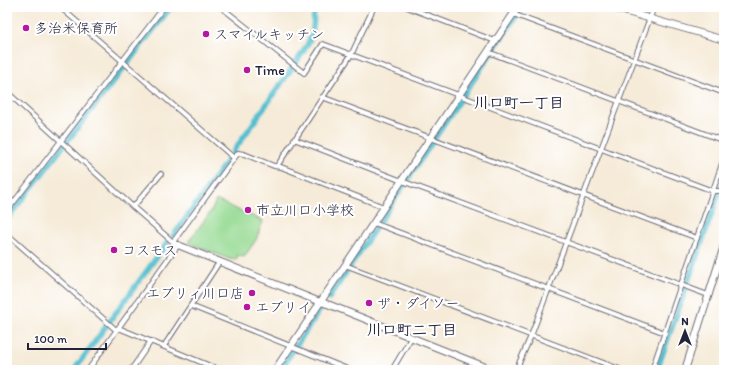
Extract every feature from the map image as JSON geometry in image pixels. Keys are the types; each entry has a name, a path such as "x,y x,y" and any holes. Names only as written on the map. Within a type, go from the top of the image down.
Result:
{"street":[{"path":"60,7 234,158"},
{"path":"7,211 63,143 125,63 164,7"},
{"path":"221,7 304,73 323,44 713,191 724,191"},
{"path":"277,166 351,55 374,7"},
{"path":"408,7 495,41"},
{"path":"275,370 518,7"},
{"path":"610,7 724,40"},
{"path":"516,370 531,336 654,7"},
{"path":"513,14 724,92"},
{"path":"488,52 724,141"},
{"path":"7,92 133,207 176,243 320,302 493,370"},
{"path":"322,97 697,238"},
{"path":"294,139 402,181 708,295"},
{"path":"88,370 118,329 234,158 240,153 384,207"},
{"path":"652,370 724,158"},
{"path":"133,207 161,174"},
{"path":"374,223 665,333"},
{"path":"7,234 114,329 121,329 220,370"},
{"path":"685,370 724,246"},
{"path":"164,346 220,261"},
{"path":"345,265 622,370"},
{"path":"191,306 350,370"},
{"path":"392,370 411,338"},
{"path":"131,370 151,341"},
{"path":"7,366 12,370"}],"green space":[{"path":"216,200 263,221 256,240 244,257 238,255 236,260 229,259 188,242 212,210"}],"waterway":[{"path":"7,219 171,7"},
{"path":"295,64 305,50 313,31 313,7"},
{"path":"329,298 522,7"},
{"path":"233,152 292,68"},
{"path":"173,236 229,158"},
{"path":"657,370 724,179"},
{"path":"74,370 167,243"},
{"path":"280,370 320,310"},
{"path":"659,367 667,370"}],"place":[{"name":"多治米保育所","path":"26,28"},
{"name":"スマイルキッチン","path":"206,34"},
{"name":"Time","path":"247,70"},
{"name":"市立川口小学校","path":"248,210"},
{"name":"コスモス","path":"114,250"},
{"name":"エブリィ川口店","path":"252,293"},
{"name":"ザ・ダイソー","path":"369,303"},
{"name":"エブリイ","path":"247,307"}],"district":[{"name":"川口町一丁目","path":"519,103"},
{"name":"川口町二丁目","path":"412,330"}]}
